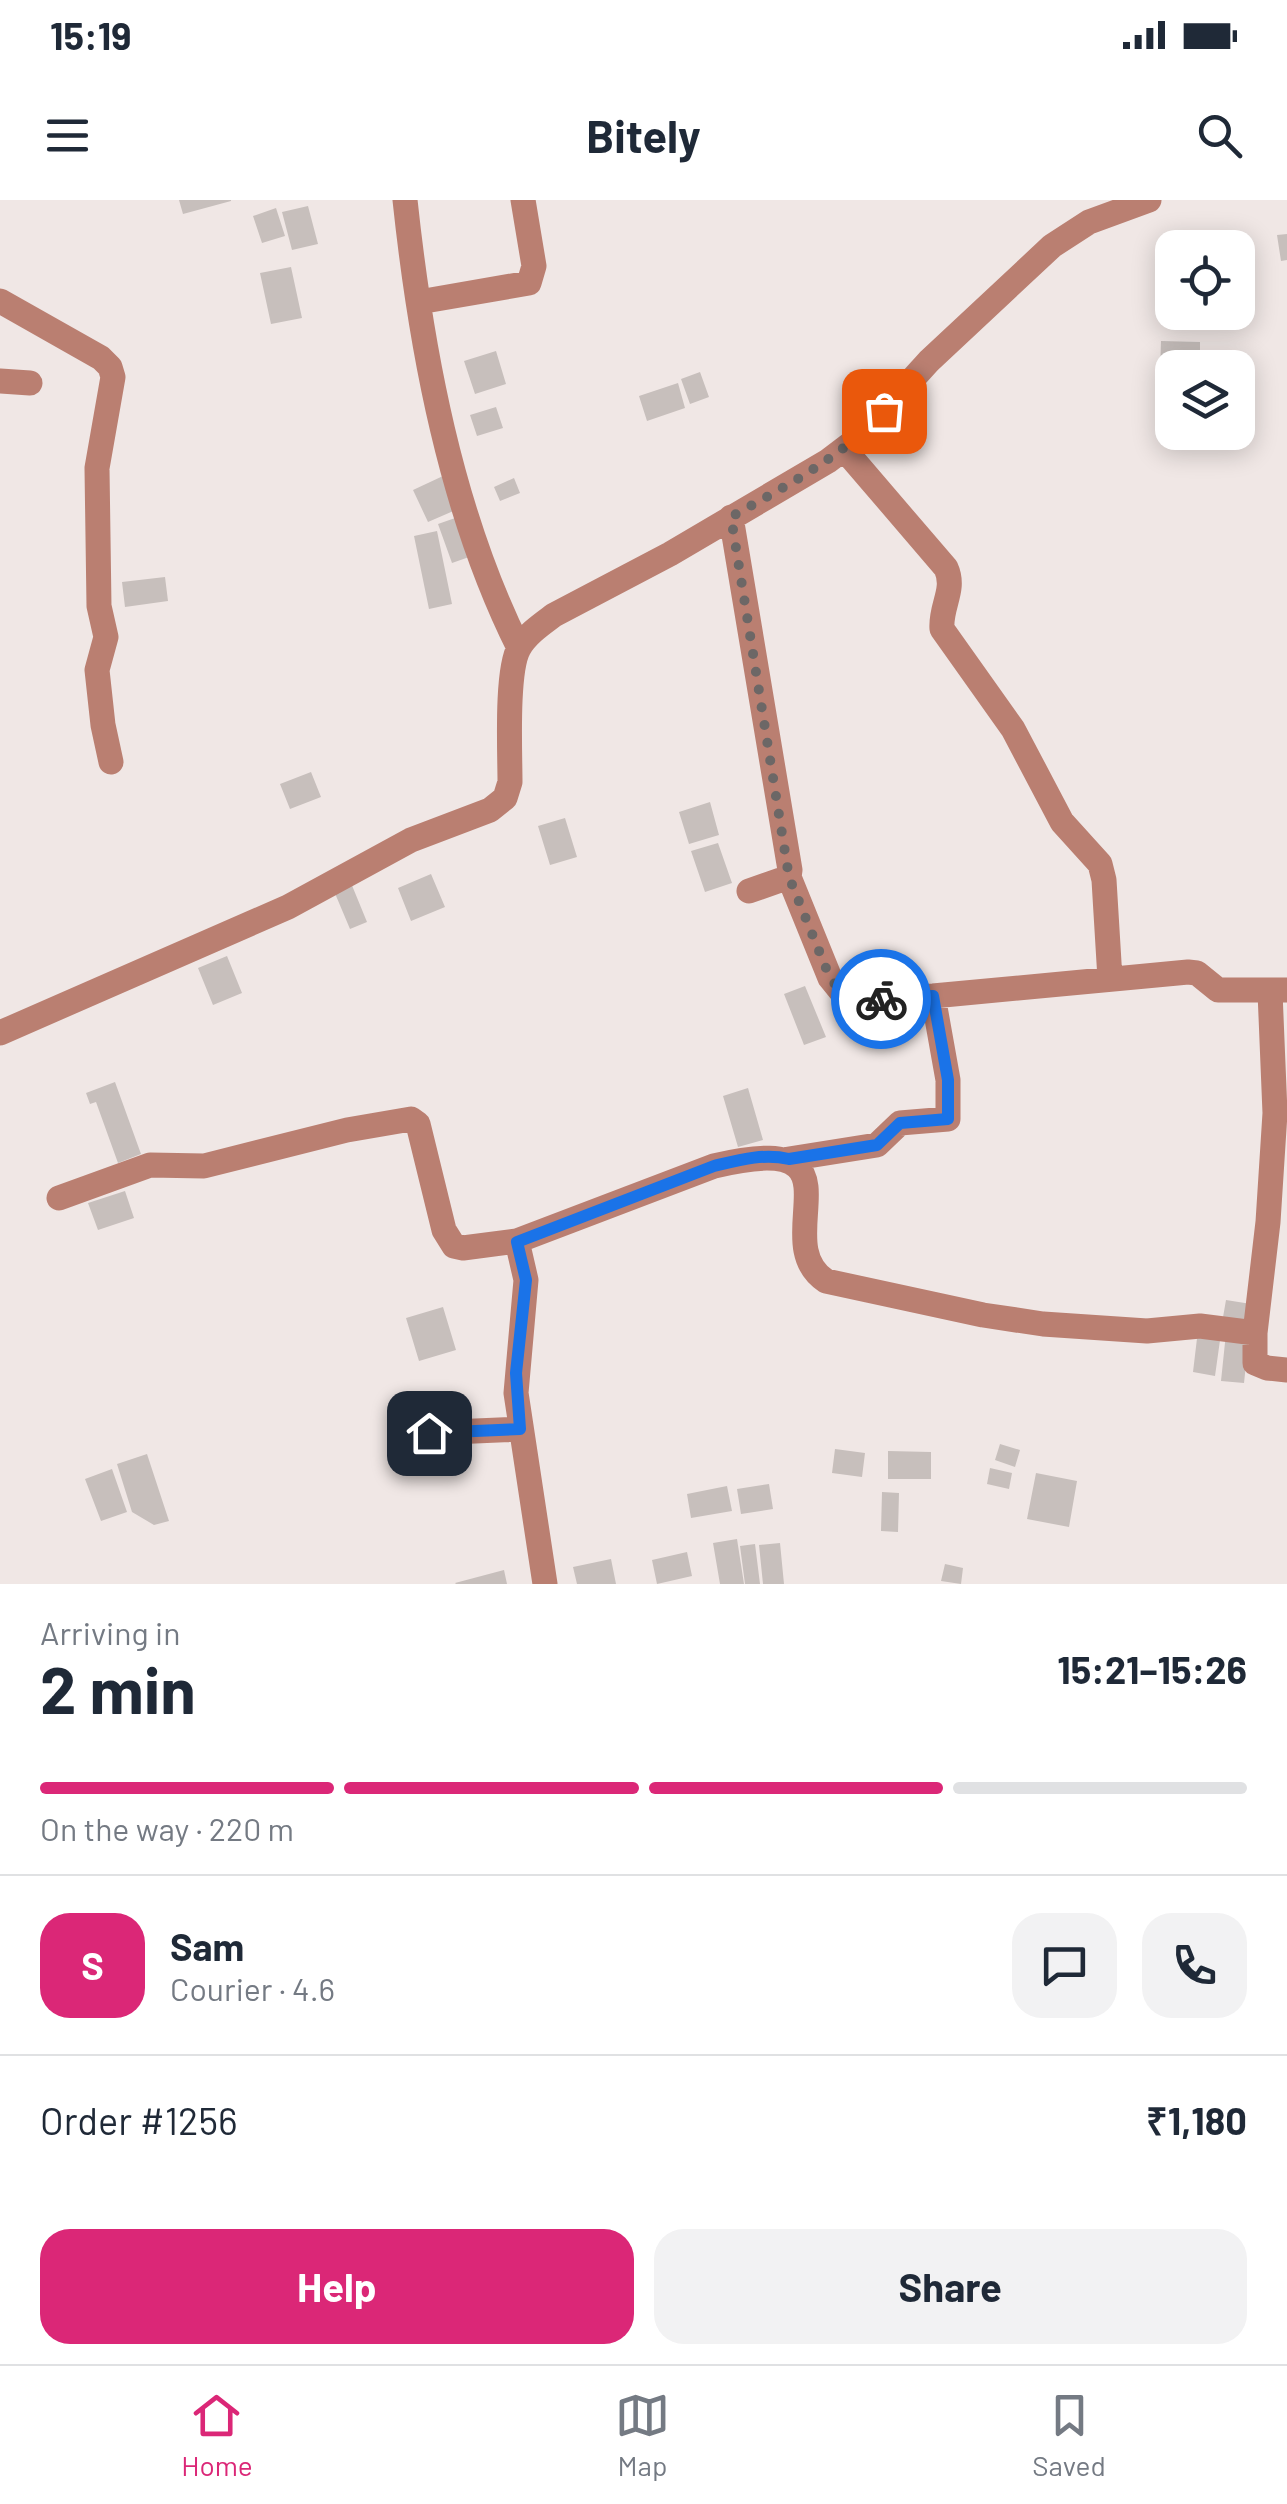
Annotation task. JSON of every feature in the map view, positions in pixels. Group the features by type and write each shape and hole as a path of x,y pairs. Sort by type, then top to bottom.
{"street":[{"path":"406,200 429,371 470,528 518,648"},
{"path":"419,302 529,283 534,266 523,200"},
{"path":"0,1033 288,907 411,840 490,810 505,798 510,782 512,675 518,648 554,615 670,554 828,461 862,436 929,361 1052,246 1088,222 1142,201"},
{"path":"0,302 101,358 114,377 97,468 99,606 106,637 97,670 102,725 111,762"},
{"path":"0,381 30,383"},
{"path":"844,449 946,568 951,590 941,618 942,629 1028,752 1062,822 1100,864 1110,980"},
{"path":"731,517 789,877 830,978 847,999 933,996 1196,973 1218,990 1278,991 1268,1222 1254,1333 1255,1363 1287,1370"},
{"path":"749,892 789,877"},
{"path":"59,1198 150,1165 204,1166 347,1130 411,1119 423,1132 444,1230 454,1246 517,1242 714,1166 747,1158 789,1159 877,1145 900,1123 948,1119 948,1080 933,996"},
{"path":"789,1159 804,1179 810,1266 826,1281 982,1315 1043,1324 1148,1331 1200,1326 1254,1333"},
{"path":"517,1242 526,1280 516,1373 520,1429 544,1584"},
{"path":"429,1433 520,1429"}],"building":[{"path":"179,200 231,200 231,201 183,214"},
{"path":"308,206 318,244 292,250 282,212"},
{"path":"276,208 285,236 262,243 253,216"},
{"path":"1287,234 1287,260 1281,261 1277,235"},
{"path":"291,267 302,318 271,324 260,273"},
{"path":"1161,341 1200,342 1200,350 1161,350"},
{"path":"496,351 506,384 475,394 464,361"},
{"path":"700,372 709,397 690,404 681,379"},
{"path":"678,383 685,408 647,421 639,396"},
{"path":"496,407 503,428 477,436 470,415"},
{"path":"443,476 458,509 428,522 413,490"},
{"path":"514,478 520,493 500,501 494,487"},
{"path":"458,517 472,556 452,563 438,524"},
{"path":"437,531 452,604 429,609 414,536"},
{"path":"165,577 168,601 125,607 122,582"},
{"path":"311,772 321,797 290,809 280,784"},
{"path":"710,802 719,835 689,844 679,812"},
{"path":"565,818 577,857 550,865 538,826"},
{"path":"718,843 732,883 705,892 691,851"},
{"path":"431,874 445,907 411,921 398,888"},
{"path":"351,883 367,922 350,929 334,891"},
{"path":"227,956 242,993 213,1005 198,968"},
{"path":"805,986 826,1037 804,1045 784,994"},
{"path":"115,1082 141,1154 118,1163 96,1102 90,1104 86,1093"},
{"path":"748,1088 763,1140 738,1147 723,1096"},
{"path":"125,1191 134,1218 98,1230 88,1203"},
{"path":"1226,1300 1251,1304 1247,1327 1222,1323"},
{"path":"443,1307 456,1350 419,1361 406,1318"},
{"path":"1198,1330 1221,1333 1215,1376 1193,1372"},
{"path":"1226,1333 1249,1336 1244,1383 1221,1381"},
{"path":"1000,1444 1020,1450 1015,1467 995,1460"},
{"path":"835,1449 865,1453 862,1477 832,1473"},
{"path":"888,1451 931,1452 931,1479 888,1479"},
{"path":"147,1454 169,1521 154,1525 132,1512 117,1464"},
{"path":"990,1468 1012,1473 1009,1489 987,1484"},
{"path":"112,1469 127,1512 101,1521 85,1479"},
{"path":"1036,1473 1077,1481 1069,1527 1027,1519"},
{"path":"769,1484 773,1509 741,1514 737,1489"},
{"path":"727,1486 732,1511 691,1518 687,1494"},
{"path":"882,1492 899,1493 898,1532 881,1531"},
{"path":"737,1539 744,1584 720,1584 713,1543"},
{"path":"780,1543 784,1584 763,1584 759,1545"},
{"path":"755,1544 760,1584 745,1584 740,1546"},
{"path":"687,1552 692,1576 657,1584 652,1560"},
{"path":"611,1559 616,1584 577,1584 573,1567"},
{"path":"945,1564 963,1568 961,1584 941,1581"},
{"path":"504,1570 507,1584 455,1583"}],"way so far":[{"path":"881,999 847,999 830,978 789,877 731,517 828,461 862,436 884,411"}],"route":[{"path":"429,1433 520,1429 516,1373 526,1280 517,1242 714,1166 747,1158 789,1159 877,1145 900,1123 948,1119 948,1080 933,996 881,999"}]}
